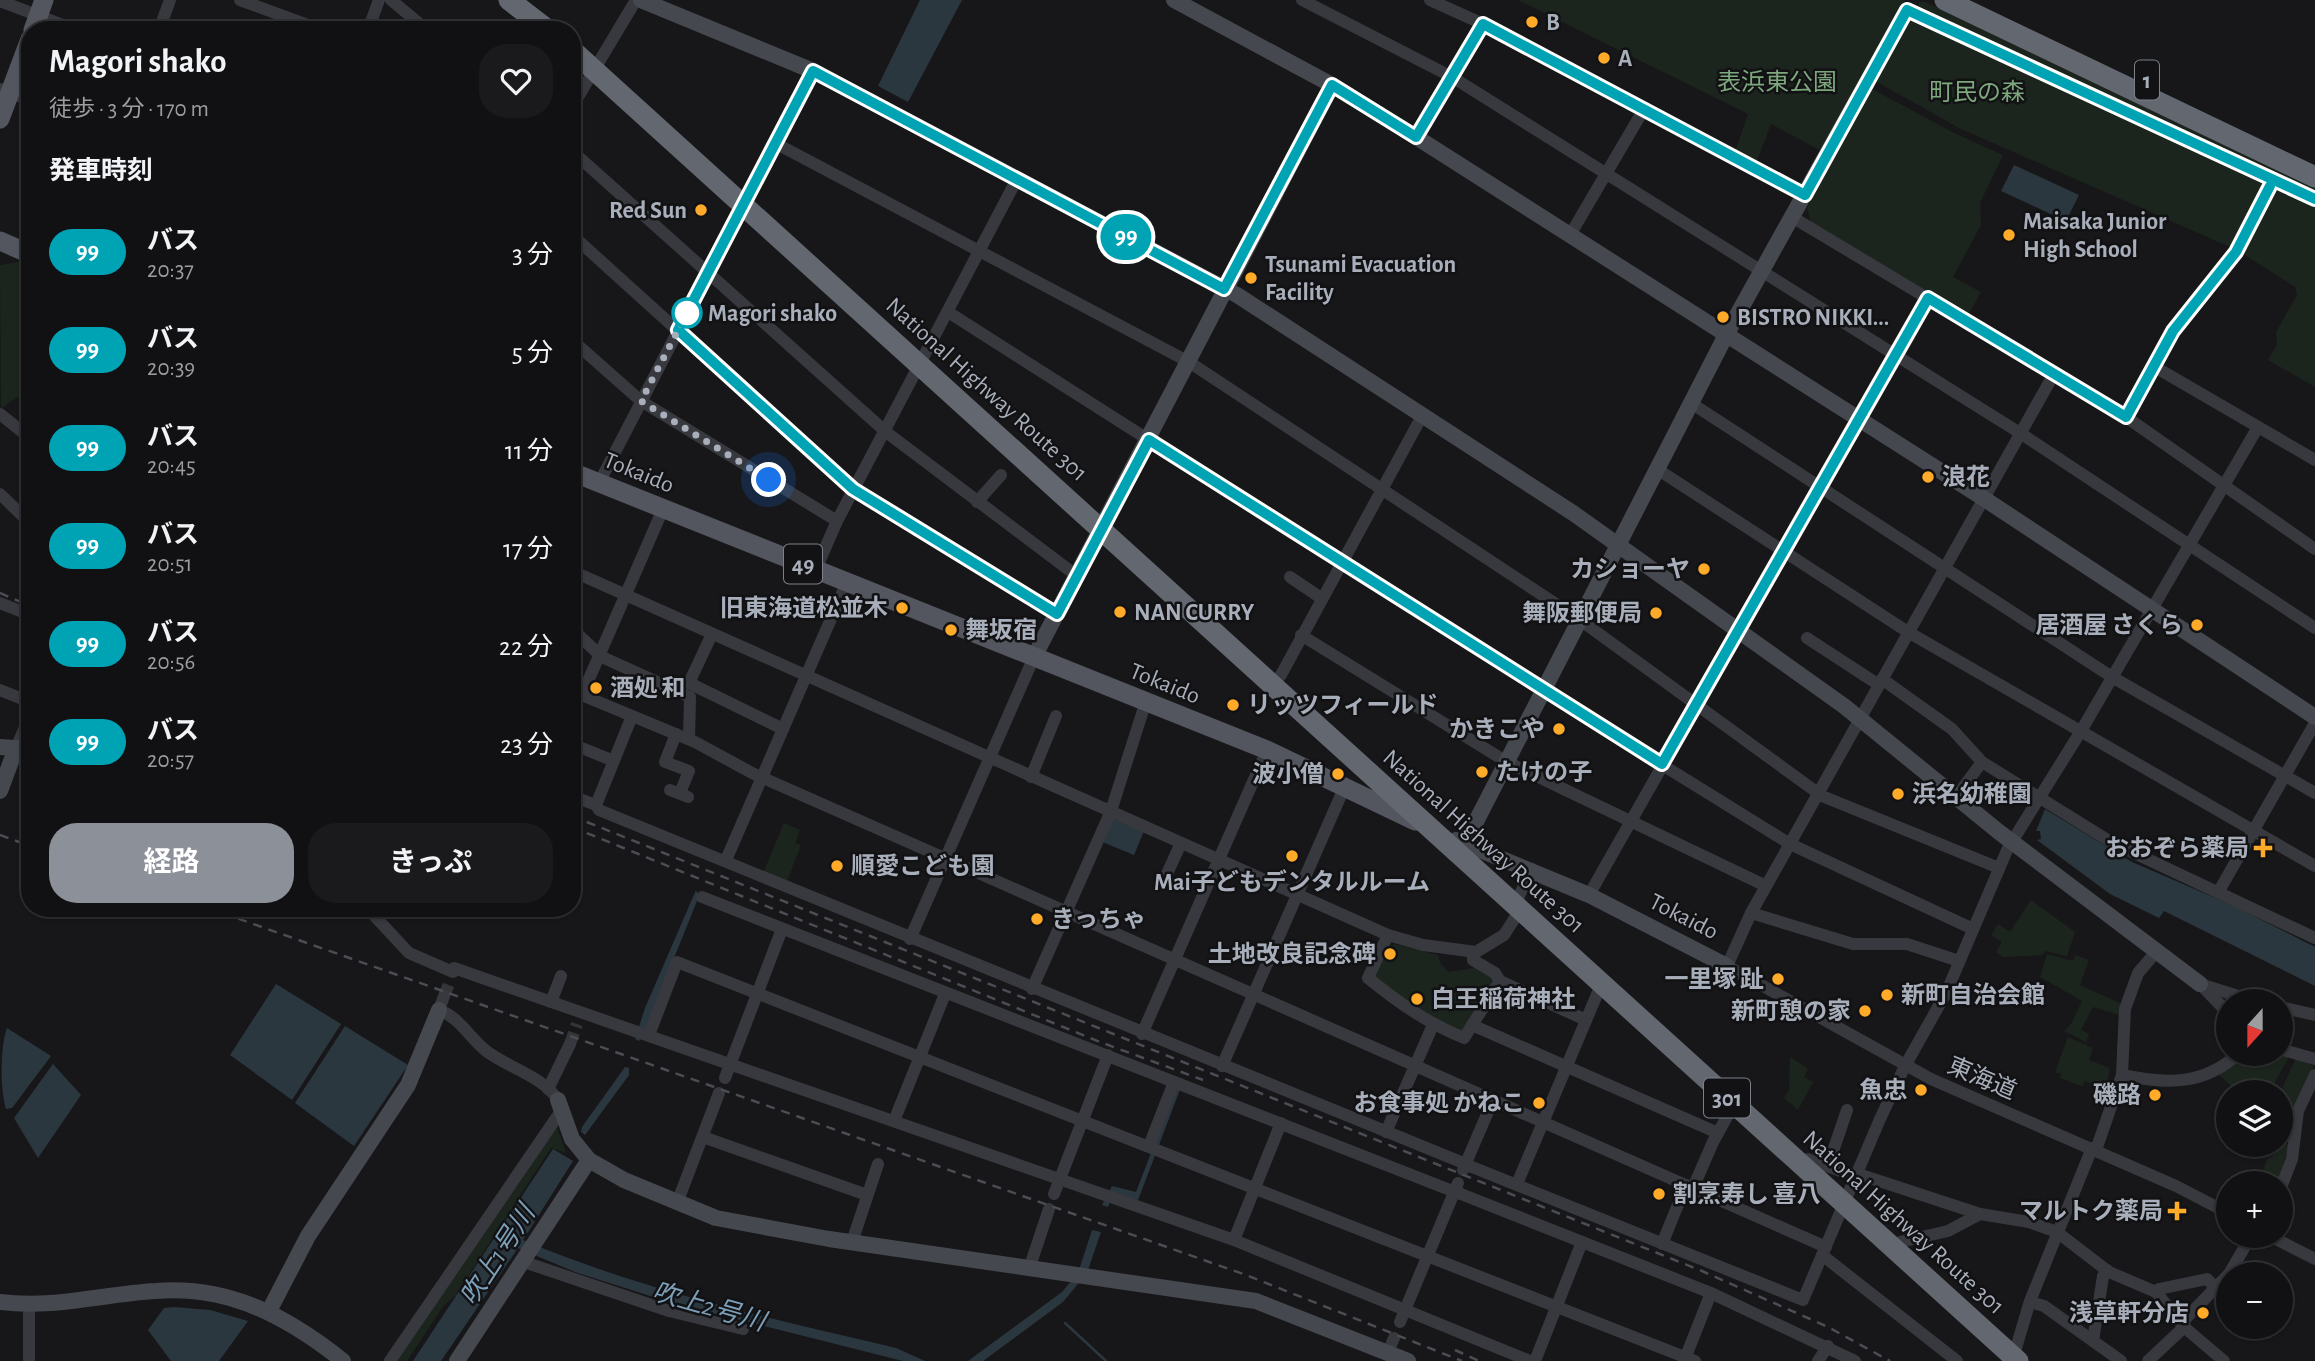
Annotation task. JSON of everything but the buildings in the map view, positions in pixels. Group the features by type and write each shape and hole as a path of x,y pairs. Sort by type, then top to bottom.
{"highway":[{"path":"509,0 536,21"},
{"name":"1","path":"1945,0 2315,177"},
{"name":"1","path":"1978,0 2315,161"},
{"name":"National Highway Route 301","path":"581,57 1438,833 1461,847 1604,985 2012,1359"}],"main road":[{"path":"0,119 5,91 21,58"},
{"path":"0,241 21,250"},
{"name":"Tokaido","path":"581,476 1267,750 1438,833"}],"street":[{"path":"162,21 170,0"},
{"path":"240,0 297,21"},
{"path":"371,21 379,0"},
{"path":"391,0 416,21"},
{"path":"581,92 638,0 661,4 813,71 1224,289 1422,415 1618,545 1739,631 1860,719 2013,842 2200,984 2216,1001"},
{"path":"1302,0 1452,77 2020,433 2315,628"},
{"path":"1430,0 1483,24 1805,195"},
{"path":"0,1 39,15"},
{"path":"1179,1 1332,85 1416,137 1983,498 2315,717"},
{"path":"1461,847 1726,335 1909,5 2315,199"},
{"path":"1416,137 1483,24"},
{"path":"598,483 813,71"},
{"path":"910,939 1034,657 1332,85"},
{"path":"1570,235 1644,109"},
{"path":"775,143 1189,362 1580,620 1818,793 1846,807 1999,868"},
{"path":"581,158 886,432 1077,576"},
{"path":"816,569 853,489 886,432 1017,179"},
{"path":"2126,417 2173,331 2236,252 2273,180"},
{"path":"1792,217 2055,372 2126,417 2315,549"},
{"path":"581,243 853,489 1057,614"},
{"path":"1589,895 1928,298"},
{"path":"948,312 1543,691 1790,844 1971,928"},
{"path":"581,351 641,401 837,521"},
{"path":"2155,367 2315,460"},
{"path":"1727,966 1751,913 2055,372"},
{"path":"1691,403 2112,677 2315,793"},
{"path":"0,414 21,431"},
{"path":"1272,684 1422,415"},
{"path":"581,799 596,805 599,810 726,860 1032,989 1803,1300 1905,1066 1946,993 1971,928 1999,868 2258,427"},
{"path":"1657,469 1908,632 2315,866"},
{"path":"977,502 1001,475"},
{"path":"0,494 21,514"},
{"path":"581,686 600,655 663,509"},
{"path":"581,575 989,759 1388,935 1413,943 1473,952 1482,950 1504,935 1532,869"},
{"path":"1290,578 1321,598"},
{"path":"726,860 847,582"},
{"path":"0,603 21,611"},
{"path":"712,634 689,683 783,729"},
{"path":"1301,635 1507,762 1766,886"},
{"path":"581,637 600,655 690,698 682,736 665,762 689,771 679,793"},
{"path":"1807,638 1952,730 1982,762 2136,855 2219,891 2315,939"},
{"path":"0,690 21,698"},
{"path":"581,695 682,736 762,777 1690,1187 1824,1251 1957,1361"},
{"path":"1032,989 1111,811 1146,701"},
{"path":"596,805 632,716"},
{"path":"1031,777 1056,716"},
{"path":"2219,891 2315,723"},
{"path":"0,791 15,748"},
{"path":"581,748 614,761"},
{"path":"1142,1034 1267,750"},
{"path":"1956,797 1982,762"},
{"path":"1222,1066 1345,786"},
{"path":"1166,876 1181,843"},
{"name":"Tokaido","path":"1461,847 1532,869 1589,895 1727,966"},
{"path":"702,897 945,994 1456,1189 1711,1293 1855,1361"},
{"path":"1751,913 1853,944 1899,942 1959,961"},
{"path":"375,917 409,953 451,977 454,968 551,1002 580,1018 643,1033 1060,1178 1234,1240 1533,1361 1581,1242"},
{"path":"725,1078 782,929"},
{"path":"1388,935 1368,978 1405,1009 1464,1038 1500,981"},
{"path":"2012,1359 2057,1232 2094,1149 2122,1075 2124,1009 2138,973 2157,951"},
{"path":"1473,952 1473,960 1495,973 1500,981 1586,1020"},
{"path":"643,1033 677,962 1557,1305 1688,1359 1711,1293"},
{"name":"東海道","path":"1727,966 1905,1066 2094,1149 2216,1207"},
{"path":"551,1002 561,976"},
{"path":"2200,984 2216,989"},
{"path":"1517,1184 1598,992 1604,985"},
{"path":"894,1121 945,994"},
{"path":"269,1311 308,1236 408,1085 442,1003 488,1052 556,1100 572,1139 589,1160 619,1178 677,1203 724,1220 852,1242 1256,1301 1389,1350 1408,1361"},
{"path":"2293,1010 2315,1015"},
{"path":"1386,1132 1433,1025"},
{"path":"1472,1025 1718,1133"},
{"path":"390,1361 556,1100 570,1044"},
{"path":"2293,1053 2315,1059"},
{"path":"1054,1194 1108,1055"},
{"path":"2122,1075 2150,1081 2202,1078 2220,1066"},
{"path":"2287,1171 2292,1158 2298,1111 2315,1075"},
{"path":"1153,1148 1178,1084"},
{"path":"677,1203 719,1093"},
{"path":"1466,1166 1493,1100"},
{"path":"1662,1244 1734,1104"},
{"path":"1828,1166 1847,1110"},
{"path":"1234,1240 1281,1123"},
{"path":"703,1137 867,1195"},
{"path":"1802,1166 1808,1158 1980,1213 2057,1232 2107,1270 2156,1292 2183,1325 2224,1361"},
{"path":"457,1361 589,1160"},
{"path":"852,1242 878,1164"},
{"path":"1400,1322 1456,1189"},
{"path":"1029,1269 1049,1209"},
{"path":"1894,1249 1900,1242 1948,1231 1980,1213"},
{"path":"2293,1248 2315,1259"},
{"path":"529,1253 669,1311 743,1329"},
{"path":"2093,1341 2103,1276 2107,1270"},
{"path":"2156,1292 2159,1289 2207,1279 2216,1288"},
{"path":"0,1302 29,1305 174,1290 213,1294 269,1311 307,1333 343,1361"},
{"path":"2148,1361 2202,1301 2216,1290"},
{"path":"2030,1302 2044,1306 2121,1361"},
{"path":"29,1305 29,1359"},
{"path":"1818,1361 1828,1346"}],"green space":[{"name":"表浜東公園","path":"1518,0 1905,0 1823,152 1771,124 1756,163 1735,152 1748,114"},
{"path":"1919,2 1926,2 2315,188 2315,194 1919,8"},
{"name":"町民の森","path":"1913,19 2315,205 2315,387 2268,360 2277,344 2276,332 2297,295 2295,287 2237,250 1959,128 1877,82 1876,78 1908,21"},
{"path":"1872,89 1956,134 2003,155 1980,203 1981,225 1953,277 1981,292 1968,315 1811,222 1807,208"},
{"path":"21,263 21,400 17,397 1,409 0,265"},
{"path":"784,823 800,830 795,843 801,845 787,881 764,871"},
{"path":"2031,900 2075,932 2067,956 2045,951 2043,955 2003,957 1996,952 2002,942 1991,935 1998,924 2010,932"},
{"path":"1394,944 1438,955 1441,964 1449,972 1474,968 1495,979 1464,1031 1455,1032 1376,981 1374,973 1387,948"},
{"path":"2047,954 2073,961 2075,955 2089,960 2080,985 2122,1004 2119,1015 2093,1007 2081,1030 2089,1034 2086,1042 2064,1031 2071,1024 2082,1001 2040,977"},
{"path":"2068,1037 2093,1048 2089,1060 2110,1068 2106,1090 2085,1081 2082,1086 2060,1078 2061,1074 2055,1072"},
{"path":"1790,1057 1808,1069 1804,1077 1813,1082 1798,1110 1784,1098 1789,1090"},
{"path":"2296,1058 2314,1066 2293,1110 2293,1080 2286,1080"},
{"path":"2226,1066 2284,1066 2276,1080 2225,1080 2217,1073"},
{"path":"557,1127 566,1153 551,1148 455,1296 444,1305 407,1361 397,1361"},
{"path":"2286,1157 2281,1171 2263,1171 2268,1158"}],"water":[{"path":"920,0 962,0 908,102 878,86"},
{"path":"2014,165 2079,195 2066,221 2001,191"},
{"path":"2045,809 2132,862 2234,906 2315,947 2315,986 2164,911 2159,918 2110,894 2037,840 2041,839 2040,831 2036,831"},
{"path":"1111,818 1144,831 1134,855 1100,841"},
{"path":"696,890 699,896 639,1041 635,1039 645,1008"},
{"path":"276,984 341,1024 292,1100 230,1055"},
{"path":"345,1026 408,1065 354,1146 295,1103"},
{"path":"7,1028 51,1056 12,1108 6,1109 2,1068"},
{"path":"53,1064 81,1095 38,1158 14,1118"},
{"path":"625,1067 629,1068 629,1075 585,1135 581,1132 582,1127"},
{"path":"1180,1078 1184,1079 1138,1200 1113,1194 1108,1207 1102,1205 1112,1186 1136,1192"},
{"path":"553,1149 573,1161 523,1240 661,1289 896,1348 925,1361 903,1361 669,1302 575,1272 518,1248 441,1361 413,1361"},
{"path":"1092,1230 1101,1232 1087,1273 1063,1302 983,1361 968,1361 1062,1292 1078,1273"},
{"path":"164,1308 210,1310 248,1321 219,1361 171,1361 148,1330"}],"waterway":[{"path":"1065,1323 1106,1361"}],"tunnel":[{"path":"444,996 450,981"},
{"path":"570,1044 577,1024"}],"railway":[{"path":"0,593 21,602"},
{"path":"581,820 1702,1271 1828,1327 1890,1361"},
{"path":"581,831 1100,1042 1203,1080"},
{"path":"0,835 21,843"},
{"path":"233,917 1246,1275 1462,1361"},
{"path":"1455,1350 1479,1361"}],"bus line":[{"name":"99","path":"2270,186 2236,252 2173,331 2126,417 1928,298 1662,764 1149,440 1057,614 853,489 678,330 813,71 1224,289 1332,85 1416,137 1483,24 1805,195 1907,10 2315,199"}],"place":[{"name":"B","path":"1532,22"},
{"name":"A","path":"1604,58"},
{"name":"Red Sun","path":"701,210"},
{"name":"Maisaka Junior High School","path":"2009,235"},
{"name":"Tsunami Evacuation Facility","path":"1251,278"},
{"name":"Magori shako","path":"687,313"},
{"name":"BISTRO NIKKI...","path":"1723,317"},
{"name":"浪花","path":"1928,477"},
{"name":"カショーヤ","path":"1704,569"},
{"name":"旧東海道松並木","path":"902,608"},
{"name":"NAN CURRY","path":"1120,612"},
{"name":"舞阪郵便局","path":"1656,613"},
{"name":"居酒屋 さくら","path":"2197,625"},
{"name":"舞坂宿","path":"951,630"},
{"name":"酒処 和","path":"596,688"},
{"name":"リッツフィールド","path":"1233,705"},
{"name":"かきこや","path":"1559,729"},
{"name":"たけの子","path":"1482,772"},
{"name":"波小僧","path":"1338,774"},
{"name":"浜名幼稚園","path":"1898,794"},
{"name":"おおぞら薬局","path":"2263,848"},
{"name":"Mai子どもデンタルルーム","path":"1292,856"},
{"name":"順愛こども園","path":"837,866"},
{"name":"きっちゃ","path":"1037,919"},
{"name":"土地改良記念碑","path":"1390,954"},
{"name":"一里塚 趾","path":"1778,979"},
{"name":"新町自治会館","path":"1887,995"},
{"name":"白王稲荷神社","path":"1417,999"},
{"name":"新町憩の家","path":"1865,1011"},
{"name":"魚忠","path":"1921,1090"},
{"name":"磯路","path":"2155,1095"},
{"name":"お食事処 かねこ","path":"1539,1103"},
{"name":"割烹寿し 喜八","path":"1659,1194"},
{"name":"マルトク薬局","path":"2177,1211"},
{"name":"浅草軒分店","path":"2203,1313"}],"route":[{"path":"687,313 688,311 641,401 769,480"}],"water label":[{"name":"吹上1号川","path":"497,1255"},
{"name":"吹上2号川","path":"709,1306"}]}
